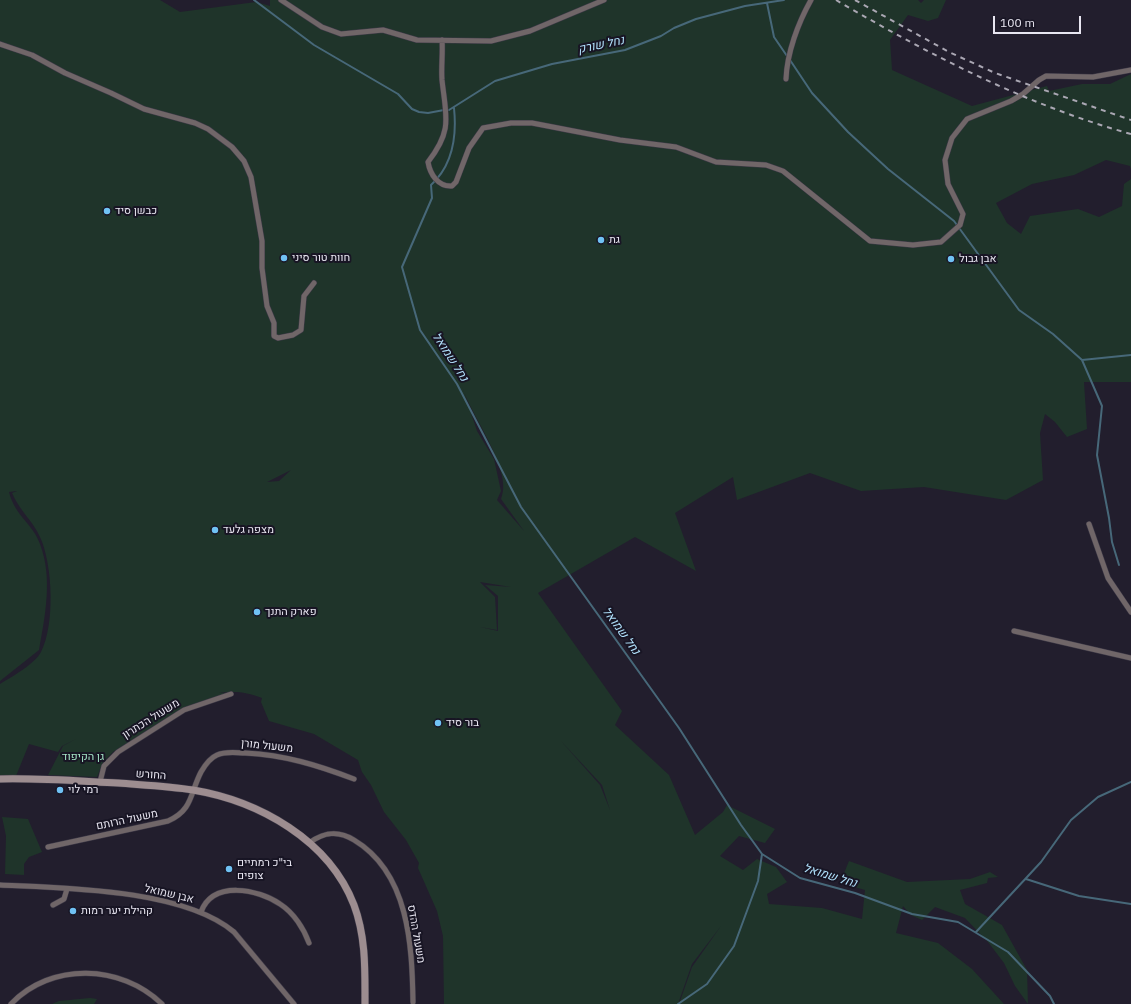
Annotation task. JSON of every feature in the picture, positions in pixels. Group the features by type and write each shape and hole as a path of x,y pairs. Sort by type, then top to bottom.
{"street":[{"path":"281,0 322,27 341,34 383,30 417,40 491,41 506,39 530,31 604,0"},
{"path":"786,80 787,62 810,0"},
{"path":"442,40 442,79 447,122 442,140 428,162 433,177 442,184 452,186 456,182 469,148 483,128 512,123 532,123 620,140 676,147 716,162 766,166 782,171 870,241 913,245 941,242 960,225 962,214 948,184 945,160 952,138 967,119 995,109 1017,98 1046,76 1093,77 1131,70"},
{"path":"0,44 32,55 64,73 144,109 195,123 208,129 232,147 244,161 251,177 262,241 262,268 268,311 274,323 274,336 278,338 293,335 301,330 304,296 314,283"},
{"path":"1089,524 1108,578 1131,612"},
{"path":"1014,631 1131,658"},
{"name":"משעול הכתרון","path":"100,782 104,766 118,752 184,710 231,694"},
{"name":"משעול מורן","path":"194,790 207,762 219,754 228,752 266,754 296,759 354,779"},
{"name":"החורש","path":"0,779 61,779 194,790 239,803 292,829 309,842 328,863 340,878 350,896 358,916 365,962 365,993"},
{"name":"משעול הרותם","path":"48,847 168,821 184,811 188,806 194,790"},
{"name":"משעול ההדס","path":"309,842 325,834 341,834 360,844 372,854 386,871 400,898 404,914 411,951 413,1002"},
{"name":"אבן שמואל","path":"0,885 67,889 147,898 201,912 216,919 234,932 294,1004"},
{"path":"54,906 64,899 67,889"},
{"path":"201,912 205,902 220,893 238,890 261,894 281,905 289,912 302,927 309,943"},
{"path":"11,1004 22,993 42,982 63,975 100,973 125,981 146,991 162,1004"},
{"path":"362,1004 365,993"},
{"path":"365,993 365,1004"}],"green space":[{"name":"גן הקיפוד","path":"0,0 160,0 180,12 256,2 270,6 270,0 918,0 921,3 924,0 946,0 938,18 928,21 908,15 890,40 892,70 972,106 1047,86 1049,91 1082,84 1110,84 1131,74 1131,169 1130,166 1106,160 1074,175 1032,184 996,203 1007,223 1021,234 1030,216 1078,209 1099,217 1122,206 1124,184 1131,179 1131,382 1084,382 1087,429 1067,437 1055,422 1045,414 1040,433 1043,480 1006,500 924,487 861,491 810,473 737,500 733,477 675,513 696,571 635,537 538,593 622,711 615,725 669,775 695,835 723,812 727,805 775,829 765,843 739,836 720,856 743,870 757,859 776,867 787,882 767,894 769,904 822,908 862,919 865,890 840,883 849,861 907,882 970,879 990,872 998,877 988,878 987,883 960,890 965,904 1002,925 1027,970 1028,1004 1015,986 1004,963 988,942 965,918 935,907 922,920 911,915 903,906 896,933 938,943 972,969 1004,1004 679,1004 692,967 721,926 692,964 678,1004 444,1004 443,936 437,911 418,868 419,863 406,840 384,812 371,785 362,772 358,760 314,734 269,721 261,702 262,698 241,692 219,693 228,693 181,709 113,752 103,762 97,777 48,775 63,746 76,739 62,746 58,752 29,744 16,776 0,776 0,684 34,661 41,652 49,627 51,595 48,563 44,549 37,531 18,505 12,493 17,491 9,492 15,507 33,531 40,544 46,570 47,597 39,650 0,681","holes":["462,386 502,473 503,487 501,499 524,531 497,500 501,491 494,459 477,431","291,470 279,481 267,482","480,582 511,587 485,585 498,596 498,631 480,627 497,630 495,597","561,741 602,785 610,810 600,785"]},
{"path":"2,817 28,819 42,852 29,857 24,864 24,875 5,874 6,836"},
{"path":"90,998 97,999 94,1004 52,1004 59,1001"}],"waterway":[{"name":"נחל שורק","path":"254,0 314,45 398,94 412,109 419,112 428,113 444,110"},
{"name":"נחל שורק","path":"449,110 495,81 552,64 625,50 661,36 674,28 696,19 745,6 784,0"},
{"path":"767,3 774,37 787,56"},
{"path":"790,60 812,93 848,132 888,169 954,221 1019,310 1053,334 1082,360 1102,406 1097,455 1112,542 1119,565"},
{"name":"נחל שמואל","path":"454,108 455,129 452,150 444,169 431,185 432,198 402,267 420,330 457,384 521,507 679,728 741,825 762,854 800,878 855,893 912,914 958,922 1008,952 1050,996 1054,1004"},
{"path":"1082,360 1131,355"},
{"path":"976,932 1041,862 1071,820 1098,797 1131,782"},
{"path":"678,1004 707,984 734,946 758,881 762,854"},
{"path":"1026,879 1079,896 1131,904"}],"railway":[{"path":"836,0 907,40 979,77 1054,109 1131,134"},
{"path":"855,0 949,52 995,73 1131,120"}],"place":[{"name":"כבשן סיד","path":"107,211"},
{"name":"גת","path":"601,240"},
{"name":"חוות טור סיני","path":"284,258"},
{"name":"אבן גבול","path":"951,259"},
{"name":"מצפה גלעד","path":"215,530"},
{"name":"פארק התנך","path":"257,612"},
{"name":"בור סיד","path":"438,723"},
{"name":"רמי לוי","path":"60,790"},
{"name":"בי\"כ רמתיים צופים","path":"229,869"},
{"name":"קהילת יער רמות","path":"73,911"}]}
